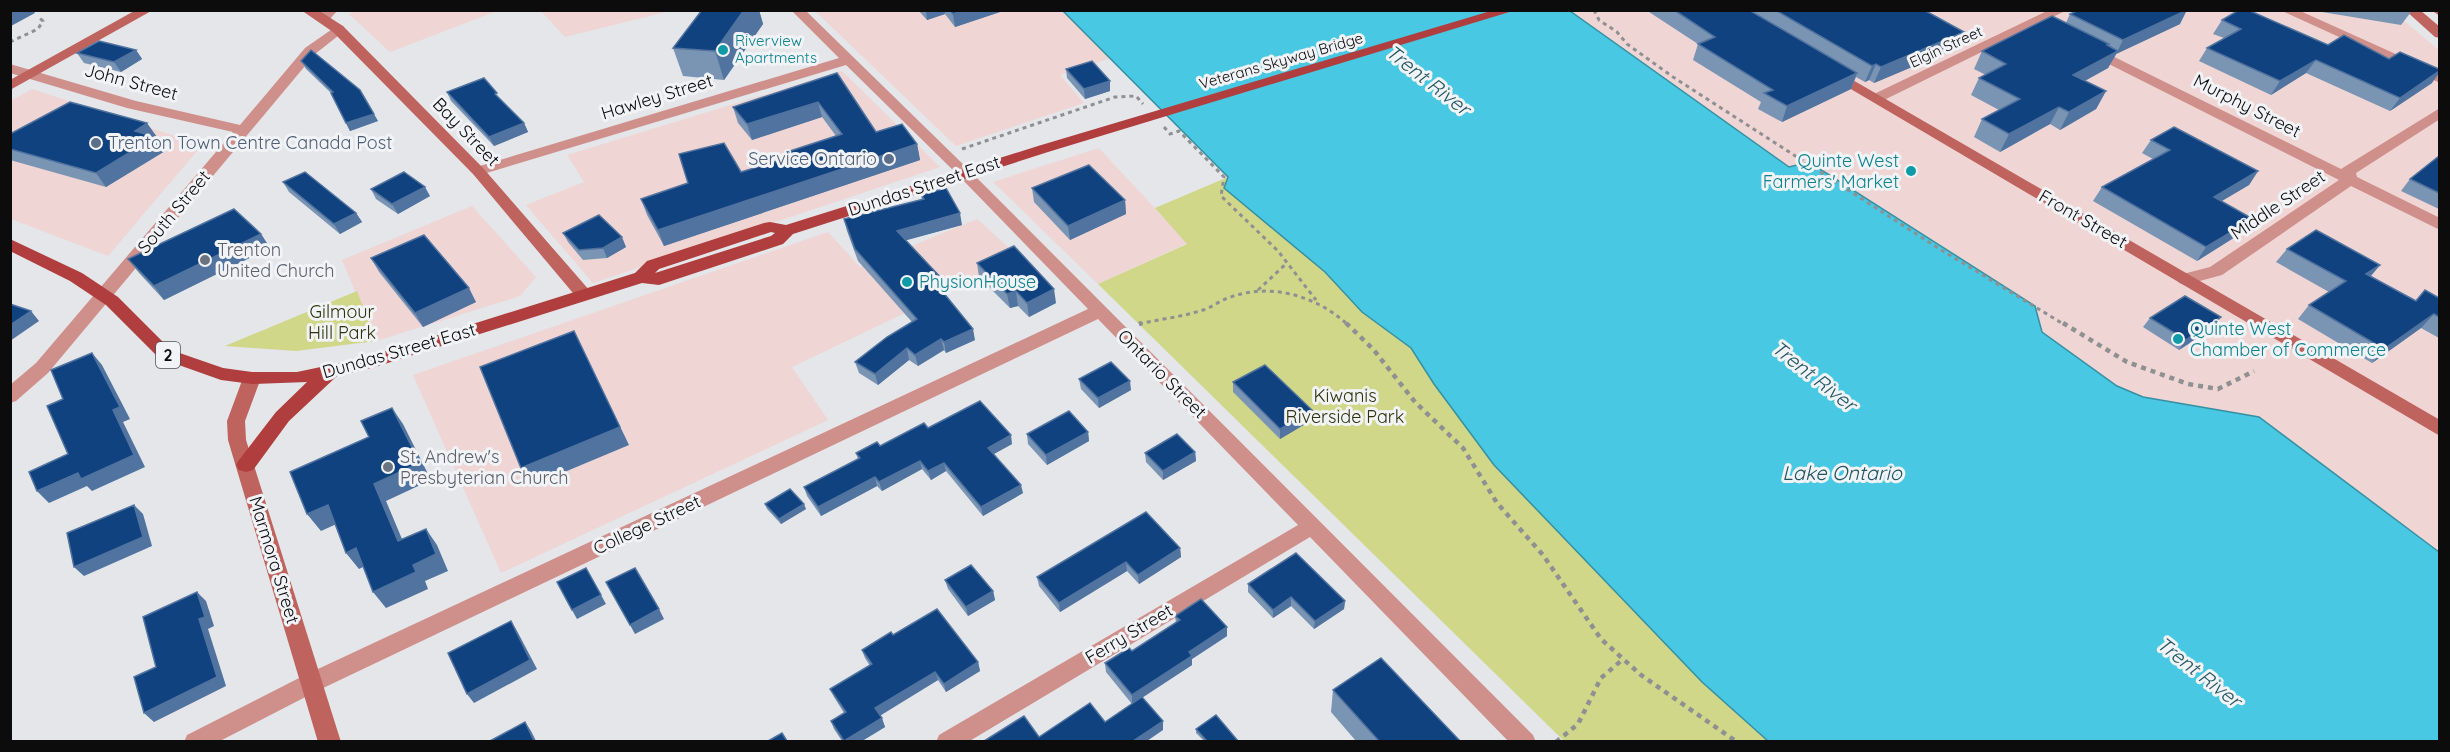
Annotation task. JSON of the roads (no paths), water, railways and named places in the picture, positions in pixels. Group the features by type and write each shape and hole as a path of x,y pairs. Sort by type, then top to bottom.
{"main road":[{"name":"Veterans Skyway Bridge","path":"1060,143 1510,10"},
{"name":"Dundas Street East","path":"10,244 76,277 112,301 165,354 221,374 252,378 297,378 332,373 369,363 641,277 659,279 777,240 787,230 1060,143"},
{"path":"246,465 287,409 332,373"}],"street":[{"path":"10,86 147,10"},
{"name":"Bay Street","path":"307,10 327,14 338,30 478,171 584,295"},
{"name":"Ontario Street","path":"796,10 964,173 1525,741"},
{"name":"Elgin Street","path":"1877,98 2061,10"},
{"path":"2286,10 2439,79"},
{"path":"2411,10 2439,34"},
{"path":"2037,22 2057,32"},
{"name":"South Street","path":"10,396 42,368 310,51 338,30"},
{"name":"Murphy Street","path":"2078,42 2439,225"},
{"name":"Hawley Street","path":"478,171 848,60"},
{"name":"Front Street","path":"1817,63 2439,429"},
{"name":"John Street","path":"10,68 132,105 243,130"},
{"name":"Middle Street","path":"2185,279 2216,271 2350,180 2348,171 2439,112"},
{"name":"College Street","path":"195,741 311,683 1100,311"},
{"name":"Marmora Street","path":"252,378 236,421 237,440 330,741"},
{"name":"Ferry Street","path":"947,741 1312,525"}],"water":[{"name":"Lake Ontario","path":"1063,11 1570,11 1789,167 1809,162 2035,306 2042,332 2117,386 2143,397 2259,417 2439,552 2439,741 1768,741 1702,682 1494,465 1434,384 1411,348 1362,312 1325,272 1224,188 1228,177"}],"place":[{"name":"Riverview Apartments","path":"723,50"},
{"name":"Trenton Town Centre Canada Post","path":"96,143"},
{"name":"Service Ontario","path":"889,159"},
{"name":"Quinte West Farmers' Market","path":"1911,171"},
{"name":"Trenton United Church","path":"205,260"},
{"name":"PhysionHouse","path":"907,282"},
{"name":"Quinte West Chamber of Commerce","path":"2178,339"},
{"name":"St. Andrew's Presbyterian Church","path":"388,467"}],"water label":[{"name":"Trent River","path":"1428,80"},
{"name":"Trent River","path":"1814,376"},
{"name":"Trent River","path":"2199,672"}],"park label":[{"name":"Gilmour Hill Park","path":"342,322"},
{"name":"Kiwanis Riverside Park","path":"1345,406"}]}
